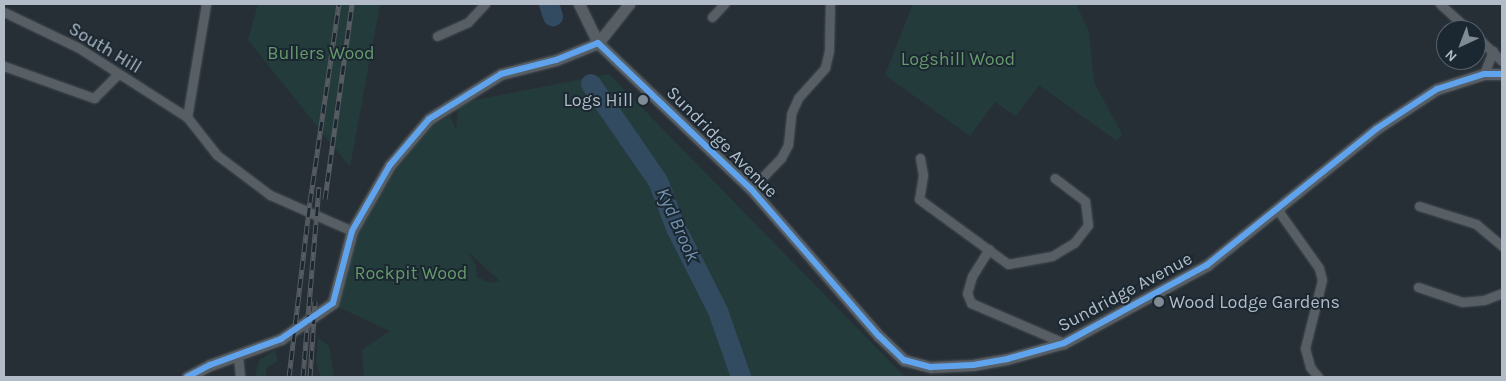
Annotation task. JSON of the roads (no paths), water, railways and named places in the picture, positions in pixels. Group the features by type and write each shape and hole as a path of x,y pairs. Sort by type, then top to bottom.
{"street":[{"path":"206,4 188,117 217,155 270,195 352,230"},
{"path":"437,36 468,22 485,4"},
{"name":"Sundridge Avenue","path":"579,4 598,43 751,189 879,336 904,360 931,367 973,366 1064,343 1207,265 1393,117 1437,89 1484,74 1502,74"},
{"path":"187,377 210,365 281,339 333,303 352,230 390,165 428,119 502,74 556,60 598,43 629,4"},
{"path":"712,17 724,4"},
{"path":"751,189 781,158 788,145 791,114 798,98 825,68 829,50 830,4"},
{"path":"1440,4 1458,20"},
{"name":"South Hill","path":"4,12 79,48 188,117"},
{"path":"1486,45 1502,61"},
{"path":"1484,74 1493,51"},
{"path":"4,66 94,98 118,74"},
{"path":"920,158 923,175 918,199 1008,264 1052,256 1074,243 1088,224 1085,201 1055,178"},
{"path":"1419,206 1476,224 1502,246"},
{"path":"1277,209 1319,268 1322,280 1316,310 1306,332 1305,348 1310,367 1318,377"},
{"path":"989,250 972,276 967,293 971,303 1064,343"},
{"path":"1418,287 1462,302 1484,300 1502,293"},
{"path":"238,356 240,377"}],"waterway":[{"name":"Kyd Brook","path":"549,4 553,16"},
{"name":"Kyd Brook","path":"591,84 658,181 676,228 718,311 741,377"}],"railway":[{"path":"289,377 310,202 339,4"},
{"path":"325,199 352,4"},
{"path":"303,377 319,187"},
{"path":"310,377 315,301"}],"place":[{"name":"Logs Hill","path":"643,100"},
{"name":"Wood Lodge Gardens","path":"1159,302"}],"park label":[{"name":"Bullers Wood","path":"321,53"},
{"name":"Logshill Wood","path":"958,59"},
{"name":"Rockpit Wood","path":"411,273"}]}
